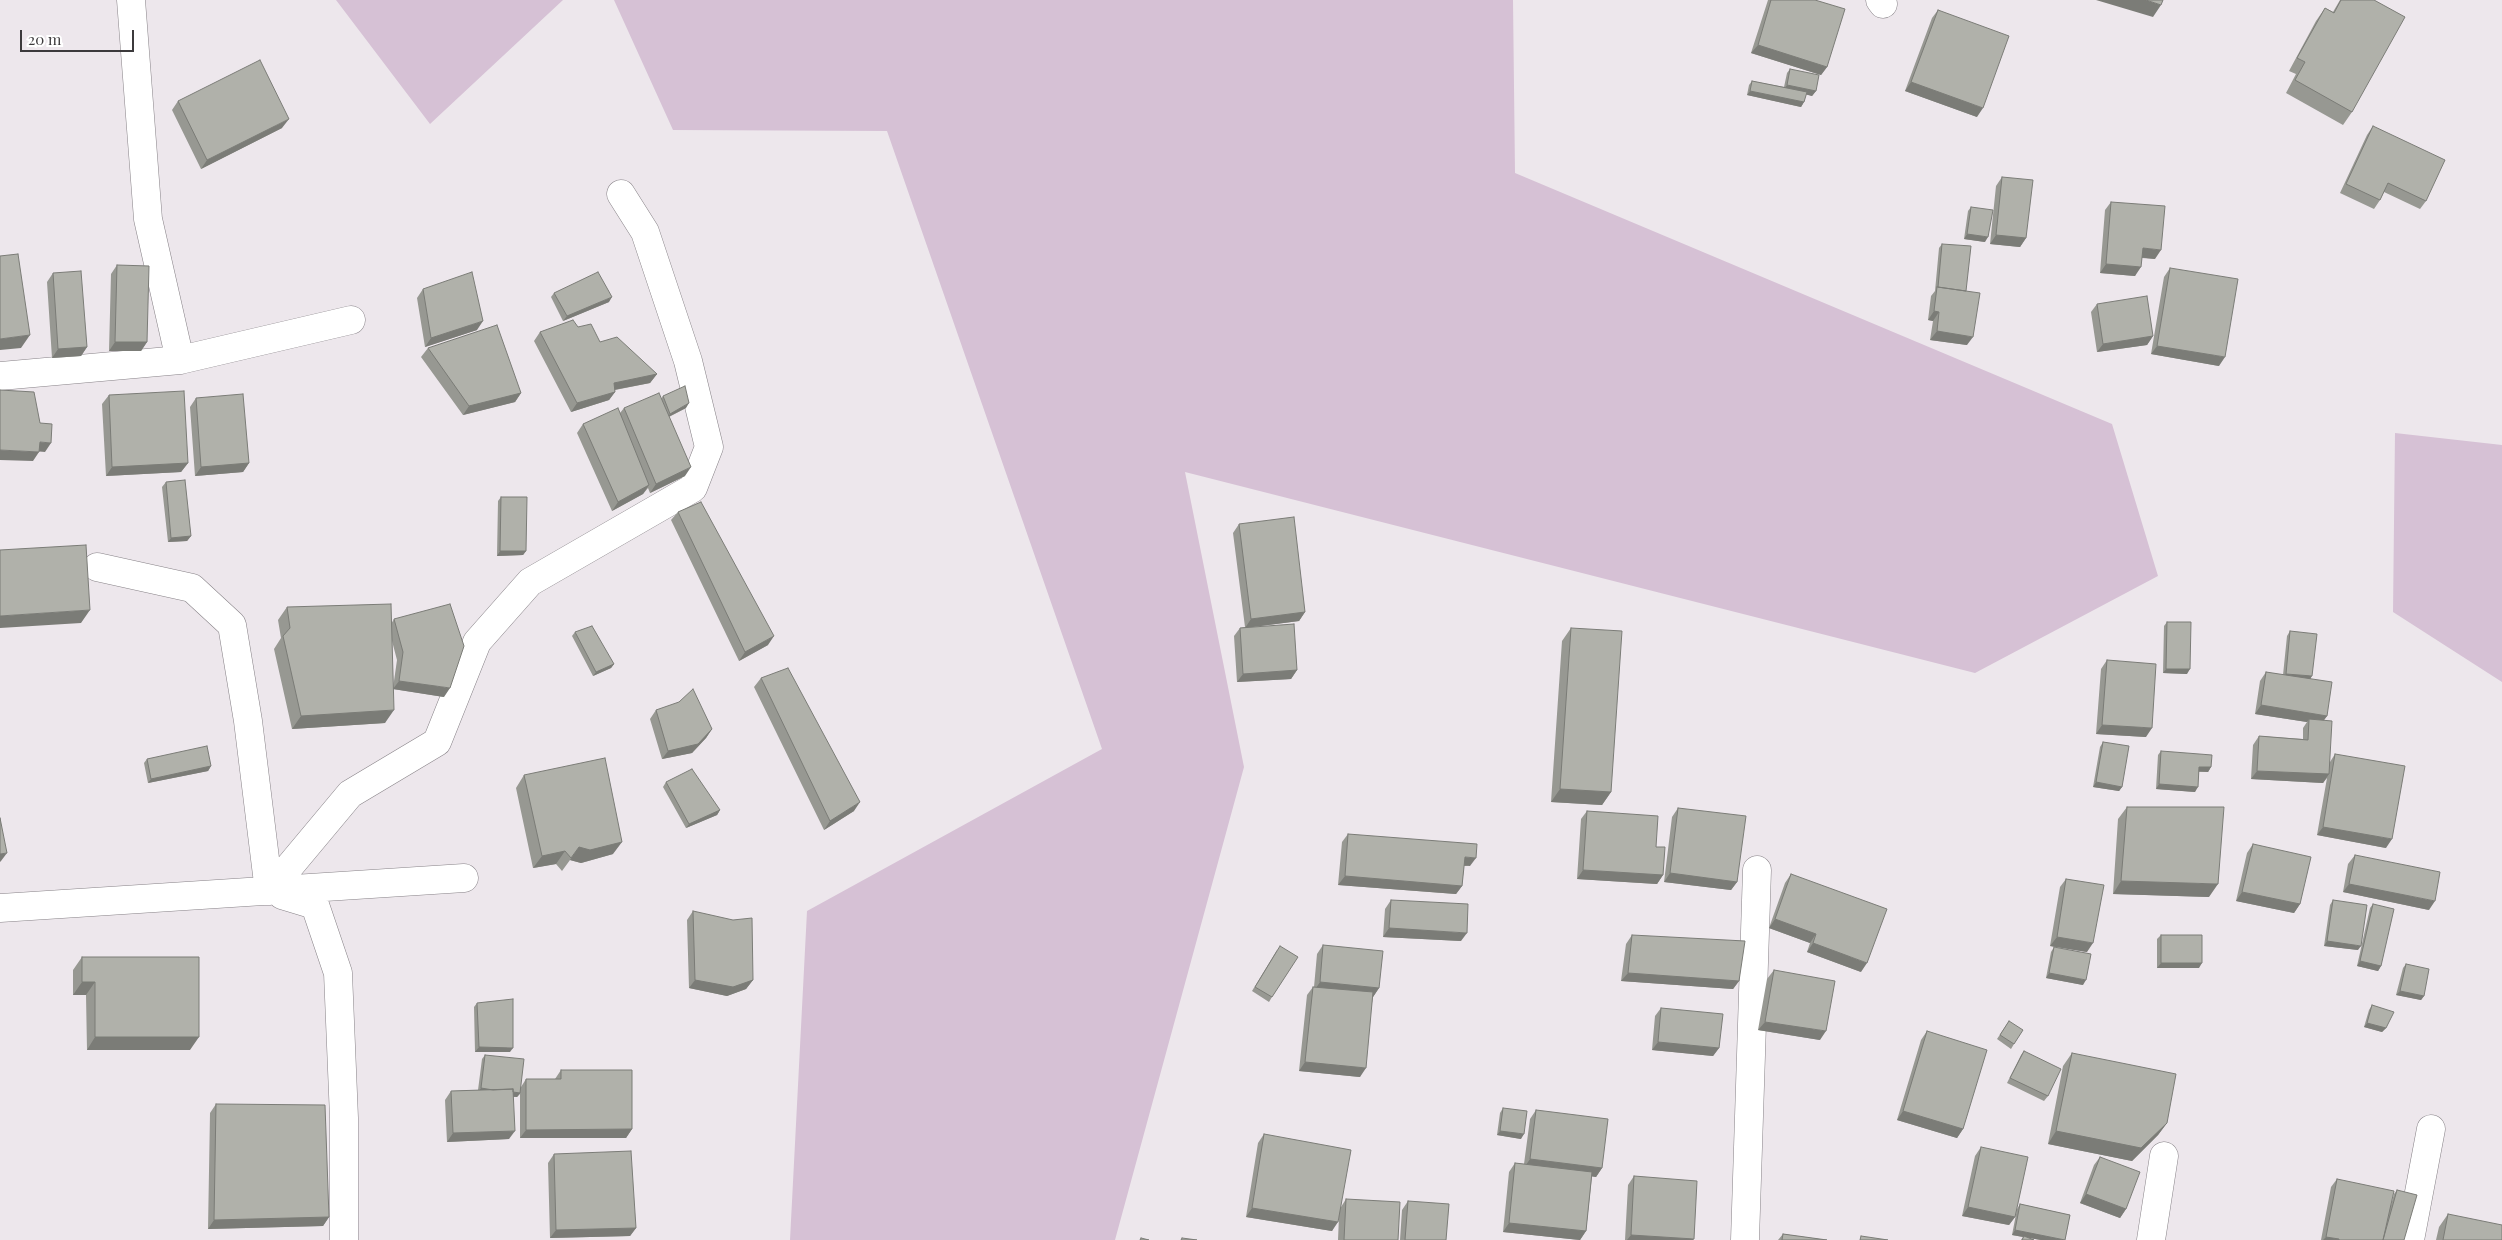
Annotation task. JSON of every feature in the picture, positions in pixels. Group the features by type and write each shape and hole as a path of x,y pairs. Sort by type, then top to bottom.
{"street":[{"path":"131,0 148,219 180,360"},
{"path":"269,891 350,794 437,742 477,642 530,582 693,488 709,447 693,380 645,232 621,194"},
{"path":"0,376 180,360 350,320"},
{"path":"97,568 192,588 232,625 248,721 269,891"},
{"path":"1745,1240 1757,870"},
{"path":"0,908 464,878"},
{"path":"269,891 315,905 338,973 344,1118 344,1240"},
{"path":"2410,1240 2431,1129"},
{"path":"2151,1240 2164,1156"}],"shaded area":[{"path":"336,0 563,0 430,124"},
{"path":"614,0 1513,0 1515,173 2112,424 2158,576 1975,673 1185,472 1244,767 1115,1240 790,1240 807,911 1102,749 887,131 673,130"},
{"path":"2395,433 2502,445 2502,682 2393,612"}],"building":[{"path":"1771,0 1815,0 1845,9 1827,67 1758,45"},
{"path":"2146,0 2163,0 2161,5"},
{"path":"2341,0 2374,0 2405,17 2352,112 2295,80 2305,62 2297,58 2325,8 2334,13"},
{"path":"1938,10 2009,36 1983,108 1911,82"},
{"path":"260,60 289,119 207,160 178,101"},
{"path":"1790,69 1819,75 1816,91 1787,85"},
{"path":"1752,81 1807,92 1804,102 1750,91"},
{"path":"2373,126 2445,160 2426,201 2388,183 2380,200 2346,184"},
{"path":"2002,177 2033,180 2026,238 1996,235"},
{"path":"2111,202 2165,206 2161,250 2143,248 2141,267 2106,264"},
{"path":"1971,207 1993,210 1988,237 1967,234"},
{"path":"1942,244 1971,246 1966,291 1938,287"},
{"path":"18,254 30,335 0,339 0,256"},
{"path":"117,265 149,266 147,342 115,342"},
{"path":"2170,268 2238,279 2225,357 2157,346"},
{"path":"81,271 87,347 58,349 53,273"},
{"path":"472,272 483,321 431,338 423,289"},
{"path":"598,272 612,297 567,316 554,293"},
{"path":"1937,287 1980,293 1973,337 1937,331 1939,312 1934,311"},
{"path":"2147,296 2153,336 2103,344 2097,304"},
{"path":"573,320 578,327 591,324 600,342 617,337 657,374 614,383 615,392 577,403 540,332"},
{"path":"497,325 521,393 469,406 428,348"},
{"path":"685,386 689,403 670,414 663,396"},
{"path":"0,390 34,392 40,423 52,424 51,443 40,442 39,452 0,450"},
{"path":"184,391 188,463 112,467 109,395"},
{"path":"659,393 691,467 656,484 624,408"},
{"path":"243,394 249,463 201,467 196,398"},
{"path":"618,408 649,485 618,502 583,424"},
{"path":"185,480 191,536 171,538 166,482"},
{"path":"501,497 527,497 526,551 500,551"},
{"path":"701,502 774,636 745,652 678,512"},
{"path":"1294,517 1305,612 1251,619 1239,524"},
{"path":"86,545 90,610 0,616 0,550"},
{"path":"391,604 394,710 301,716 283,636 290,628 287,607"},
{"path":"450,604 464,646 450,688 399,681 403,652 394,619"},
{"path":"2167,622 2191,622 2190,669 2166,669"},
{"path":"1294,624 1297,670 1243,674 1240,628"},
{"path":"592,626 614,664 596,672 575,632"},
{"path":"1571,628 1622,631 1611,792 1560,789"},
{"path":"2290,631 2317,634 2312,676 2286,674"},
{"path":"2107,660 2156,664 2152,728 2102,725"},
{"path":"788,668 860,802 830,821 761,678"},
{"path":"2266,672 2332,682 2327,716 2261,705"},
{"path":"693,689 712,729 698,744 668,751 656,710 679,702"},
{"path":"2309,719 2332,721 2329,774 2257,771 2259,736 2308,740"},
{"path":"2103,742 2129,746 2122,787 2096,782"},
{"path":"207,746 211,766 151,779 147,759"},
{"path":"2161,751 2212,755 2211,767 2199,767 2198,787 2159,784"},
{"path":"2335,754 2405,766 2392,839 2323,827"},
{"path":"605,758 622,842 590,850 579,847 571,858 565,851 542,856 524,775"},
{"path":"692,769 720,810 689,824 666,782"},
{"path":"2127,807 2224,807 2218,884 2121,881"},
{"path":"1678,808 1746,816 1737,882 1670,873"},
{"path":"1587,811 1658,816 1656,847 1665,847 1663,875 1583,870"},
{"path":"0,818 7,853 0,854"},
{"path":"1348,834 1477,844 1476,858 1465,857 1462,886 1345,876"},
{"path":"2253,844 2311,857 2300,904 2242,892"},
{"path":"2355,855 2440,872 2435,901 2349,884"},
{"path":"1791,874 1887,909 1867,963 1813,943 1816,934 1775,919"},
{"path":"2066,879 2104,885 2093,943 2057,937"},
{"path":"1391,900 1468,904 1467,933 1389,928"},
{"path":"2333,900 2367,905 2361,946 2327,941"},
{"path":"2373,904 2394,909 2381,966 2360,961"},
{"path":"693,911 733,920 752,918 753,980 733,987 695,980"},
{"path":"1632,935 1745,941 1739,981 1628,973"},
{"path":"2161,935 2202,935 2202,963 2161,963"},
{"path":"1323,945 1383,951 1379,988 1320,982"},
{"path":"1280,946 1298,957 1272,997 1255,987"},
{"path":"2054,947 2091,954 2086,980 2049,973"},
{"path":"82,957 199,957 199,1037 95,1037 95,982 82,982"},
{"path":"2406,964 2429,969 2424,996 2400,991"},
{"path":"1774,970 1835,981 1826,1031 1765,1022"},
{"path":"1313,987 1373,992 1366,1068 1305,1062"},
{"path":"513,999 513,1048 479,1047 477,1003"},
{"path":"2372,1005 2394,1012 2386,1028 2367,1023"},
{"path":"1661,1008 1723,1014 1719,1048 1658,1042"},
{"path":"2009,1021 2023,1030 2014,1044 2000,1035"},
{"path":"1927,1031 1987,1050 1963,1129 1903,1111"},
{"path":"2024,1051 2061,1069 2048,1096 2010,1078"},
{"path":"2072,1053 2176,1074 2167,1123 2141,1148 2056,1131"},
{"path":"485,1055 524,1059 520,1093 513,1092 513,1089 493,1090 481,1088"},
{"path":"561,1070 632,1070 632,1129 526,1130 526,1079 561,1079"},
{"path":"513,1089 515,1131 453,1133 451,1091"},
{"path":"216,1104 325,1105 329,1217 214,1220"},
{"path":"1503,1108 1527,1111 1524,1134 1500,1131"},
{"path":"1536,1110 1608,1119 1602,1168 1530,1159"},
{"path":"1264,1134 1351,1150 1338,1222 1252,1208"},
{"path":"1981,1147 2028,1157 2015,1217 1968,1207"},
{"path":"631,1151 636,1228 556,1230 554,1154"},
{"path":"2100,1157 2140,1172 2126,1209 2086,1194"},
{"path":"1515,1163 1592,1172 1586,1231 1509,1223"},
{"path":"1634,1176 1697,1181 1694,1239 1631,1235"},
{"path":"2337,1179 2394,1191 2383,1240 2339,1240 2326,1237"},
{"path":"2397,1190 2417,1195 2404,1240 2383,1240"},
{"path":"1346,1199 1400,1202 1398,1240 1344,1240"},
{"path":"1408,1201 1449,1204 1446,1240 1405,1240"},
{"path":"2020,1204 2070,1215 2065,1240 2015,1230"},
{"path":"2448,1214 2502,1225 2502,1240 2443,1240"},
{"path":"1783,1234 1827,1240 1782,1240"},
{"path":"1861,1236 1888,1240 1860,1240"},
{"path":"2024,1236 2034,1240 2022,1240"},
{"path":"1182,1238 1197,1240 1181,1240"}]}
